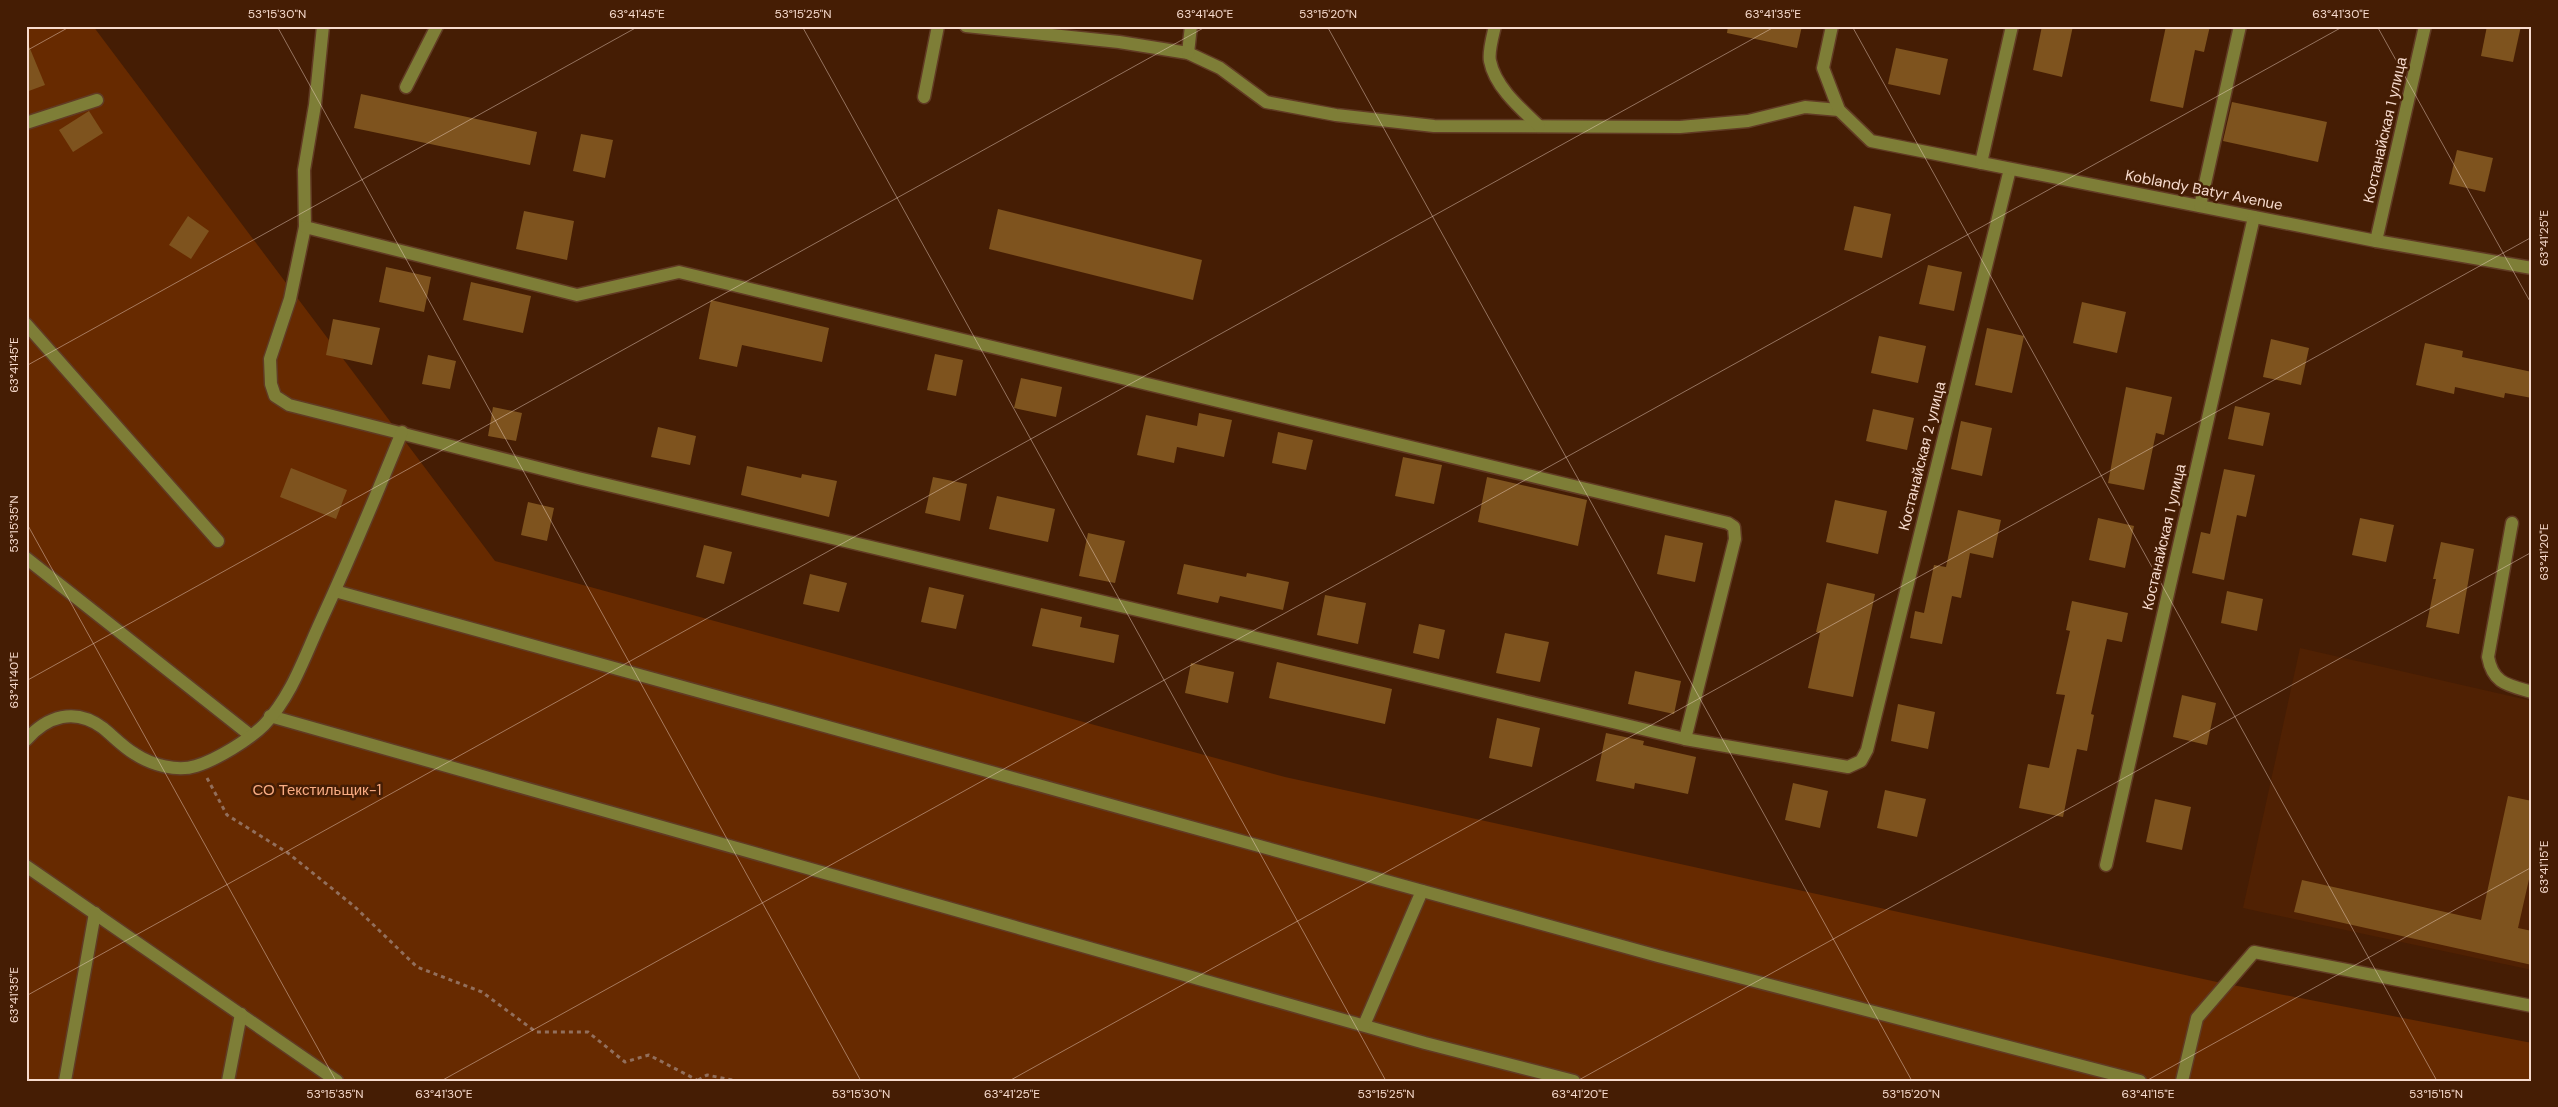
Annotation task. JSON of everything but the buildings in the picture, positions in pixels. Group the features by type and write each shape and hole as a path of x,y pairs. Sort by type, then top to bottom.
{"street":[{"path":"305,227 577,295 679,272 1728,523 1734,527 1735,539 1685,739 588,480 402,432 313,412 289,404 275,396 271,384 270,359 290,299 305,227 304,170 315,105 323,26"},
{"path":"406,87 437,26"},
{"path":"924,97 938,26"},
{"path":"966,26 1119,42 1188,54 1220,68 1266,102 1336,115 1434,126 1680,127 1748,121 1805,107 1839,110 1823,68 1832,26"},
{"path":"1188,54 1191,26"},
{"path":"1495,26 1489,60 1502,86 1520,108 1539,126"},
{"path":"1981,163 2012,26"},
{"path":"2200,206 2240,26"},
{"name":"Костанайская 1 улица","path":"2376,241 2425,26"},
{"path":"26,124 97,100"},
{"name":"Koblandy Batyr Avenue","path":"1839,110 1871,141 2376,241 2532,268"},
{"name":"Костанайская 2 улица","path":"1685,739 1848,767 1861,761 1866,750 2010,169"},
{"name":"Костанайская 1 улица","path":"2106,865 2254,217"},
{"path":"26,324 218,541"},
{"path":"26,740 39,725 53,719 68,716 94,723 135,755 166,768 200,765 220,756 263,725 288,693 360,537 402,432"},
{"path":"2512,523 2488,656 2490,670 2498,680 2532,692"},
{"path":"26,558 250,735"},
{"path":"335,591 1658,956 2140,1081"},
{"path":"270,716 1364,1026 1574,1081"},
{"path":"26,866 337,1081"},
{"path":"1364,1026 1422,891"},
{"path":"65,1081 95,913"},
{"path":"2182,1081 2197,1018 2254,952 2532,1006"},
{"path":"228,1081 241,1014"}],"path":[{"path":"200,765 227,815 303,865 355,907 417,967 482,992 536,1032 588,1032 625,1062 649,1055 697,1080 707,1075 737,1081"}],"shaded area":[{"path":"2300,648 2532,701 2532,970 2243,908"}],"green space":[{"name":"СО Текстильщик-1","path":"26,26 93,26 495,561 1285,777 2217,982 2532,1043 2532,1081 26,1081"}]}
